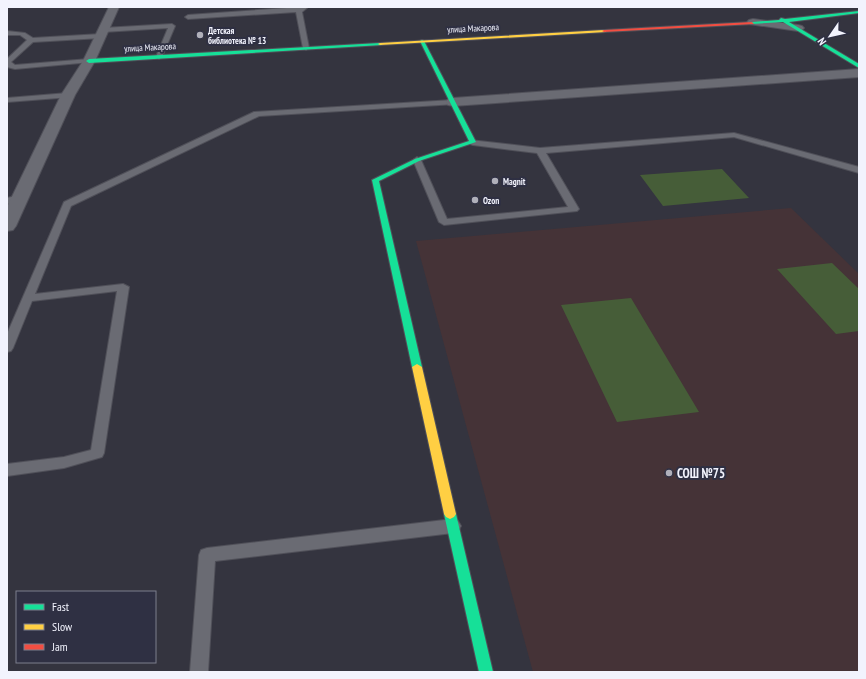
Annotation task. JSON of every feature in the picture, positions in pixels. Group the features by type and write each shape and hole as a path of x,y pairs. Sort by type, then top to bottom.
{"street":[{"path":"7,226 14,199 68,95 89,61 114,7"},
{"path":"766,11 798,28 859,66"},
{"name":"улица Макарова","path":"89,61 784,21 859,12"},
{"path":"753,22 798,28 823,26"},
{"path":"422,41 473,142 417,160 375,180 486,672"},
{"path":"453,102 859,73"}],"lane":[{"path":"89,61 15,66 8,65 8,62 31,40 102,33 182,19 303,9"},
{"path":"303,9 299,12 306,48"},
{"path":"159,57 182,19"},
{"path":"7,33 21,33 28,36 31,40"},
{"path":"7,100 68,95"},
{"path":"7,348 67,204 257,114 453,102"},
{"path":"473,142 540,151 734,135 859,170"},
{"path":"417,160 444,222 574,208 540,151"},
{"path":"7,470 63,464 97,453 124,287 28,298"},
{"path":"199,672 207,555 453,526"}],"shaded area":[{"name":"СОШ №75","path":"791,208 859,274 859,672 533,672 416,241"}],"green space":[{"path":"722,169 749,198 663,206 640,175"},
{"path":"832,263 859,289 859,331 836,334 777,269"},
{"path":"631,298 699,412 617,422 561,305"}],"traffic: fast":[{"path":"752,23 784,21 859,12"},
{"path":"781,19 859,66"},
{"path":"417,367 375,180 417,160 473,142 422,41"},
{"path":"89,61 380,44"},
{"path":"450,514 486,672"}],"traffic: slow":[{"path":"380,44 604,31"},
{"path":"417,367 450,514"}],"traffic: jam":[{"path":"604,31 752,23"}],"place":[{"name":"Детская библиотека № 13","path":"200,35"},
{"name":"Magnit","path":"495,181"},
{"name":"Ozon","path":"475,200"},
{"name":"СОШ №75","path":"669,473"}]}
